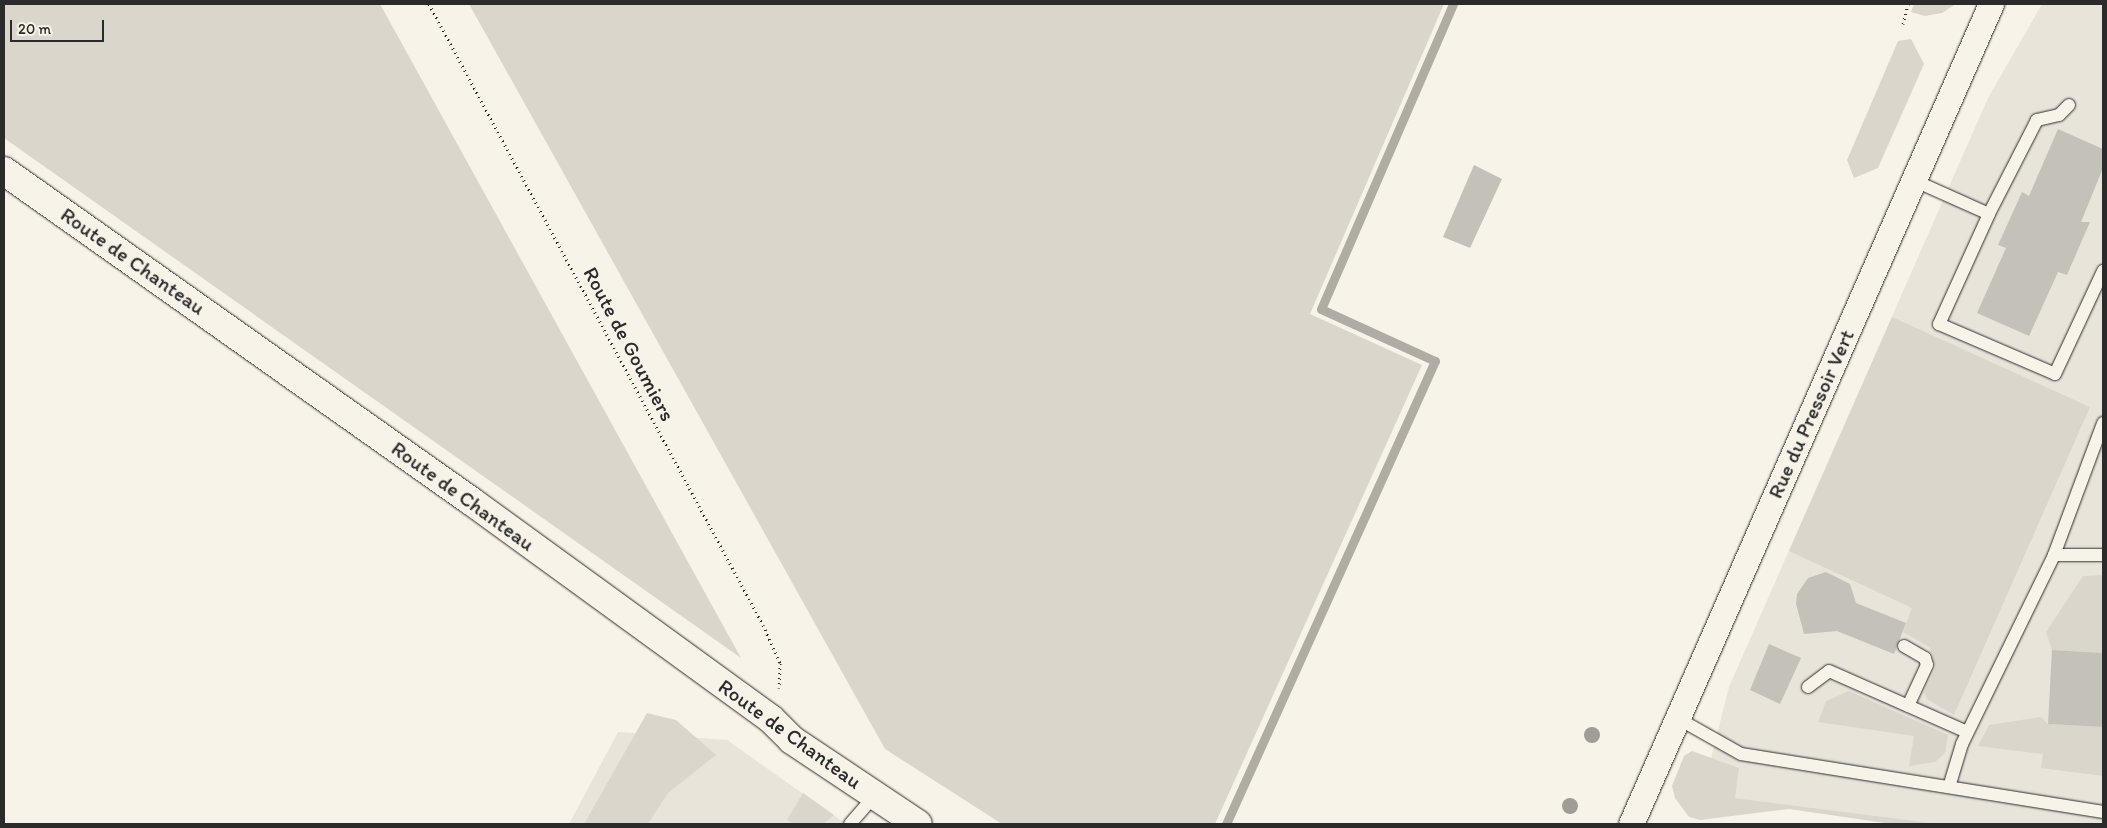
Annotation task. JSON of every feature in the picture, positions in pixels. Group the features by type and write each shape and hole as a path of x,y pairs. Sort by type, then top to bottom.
{"main road":[{"name":"Route de Chanteau","path":"4,171 463,495 771,719 792,740 918,824"}],"street":[{"name":"Rue du Pressoir Vert","path":"1631,824 1990,4"}],"lane":[{"path":"2068,105 2059,115 2037,120 1988,214 1939,324 2055,374 2103,271"},
{"path":"1913,180 1988,214"},
{"path":"1948,787 1967,732 2054,554 2103,423"},
{"path":"2054,554 2103,554"},
{"path":"1904,646 1925,658 1928,664 1908,706"},
{"path":"1808,687 1829,671 1967,732"},
{"path":"1677,718 1742,754 2103,812"},
{"path":"850,824 875,795"}],"path":[{"name":"Route de Goumiers","path":"429,4 763,625 780,663 778,697"},
{"path":"1903,24 1908,4"}],"shaded area":[{"path":"4,4 380,4 741,658 4,138"},
{"path":"469,4 1444,4 1310,314 1422,365 1215,824 1002,824 885,749"},
{"path":"1914,4 1956,4 1942,13 1925,16 1911,12"},
{"path":"2042,4 2103,4 2103,824 1940,824 1702,794 1729,687 1988,98"},
{"path":"1911,39 1924,64 1878,168 1854,178 1847,160 1898,41"},
{"path":"1892,317 2090,407 1954,715 1927,699 1924,692 1935,669 1929,647 1903,632 1912,608 1789,551"},
{"path":"2103,575 2103,653 2052,650 2046,632 2083,576"},
{"path":"1849,691 1948,735 1945,753 1935,762 1909,766 1914,736 1818,722 1826,701"},
{"path":"647,713 676,720 716,755 668,793 648,824 584,824"},
{"path":"2041,717 2048,724 2103,727 2103,776 2041,768 2043,754 1978,746 1989,725"},
{"path":"618,732 727,740 846,824 569,824"},
{"path":"1692,751 1739,768 1735,798 1940,824 1892,824 1789,809 1700,820 1689,817 1675,798 1672,786 1684,756"},
{"path":"803,793 834,815 823,824 794,824 787,820"}],"building":[{"path":"2058,129 2103,149 2103,168 2081,222 2090,222 2067,275 2058,272 2029,336 1977,313 2006,248 1998,245 2022,192 2029,196"},
{"path":"1474,165 1502,179 1470,248 1443,237"},
{"path":"1826,572 1850,584 1856,603 1906,623 1894,654 1837,631 1804,634 1796,604 1797,594 1808,578"},
{"path":"1769,644 1801,658 1780,704 1750,690"},
{"path":"2052,650 2103,653 2103,727 2048,724"}],"waterway":[{"path":"1226,824 1435,361 1321,309 1453,4"}]}
